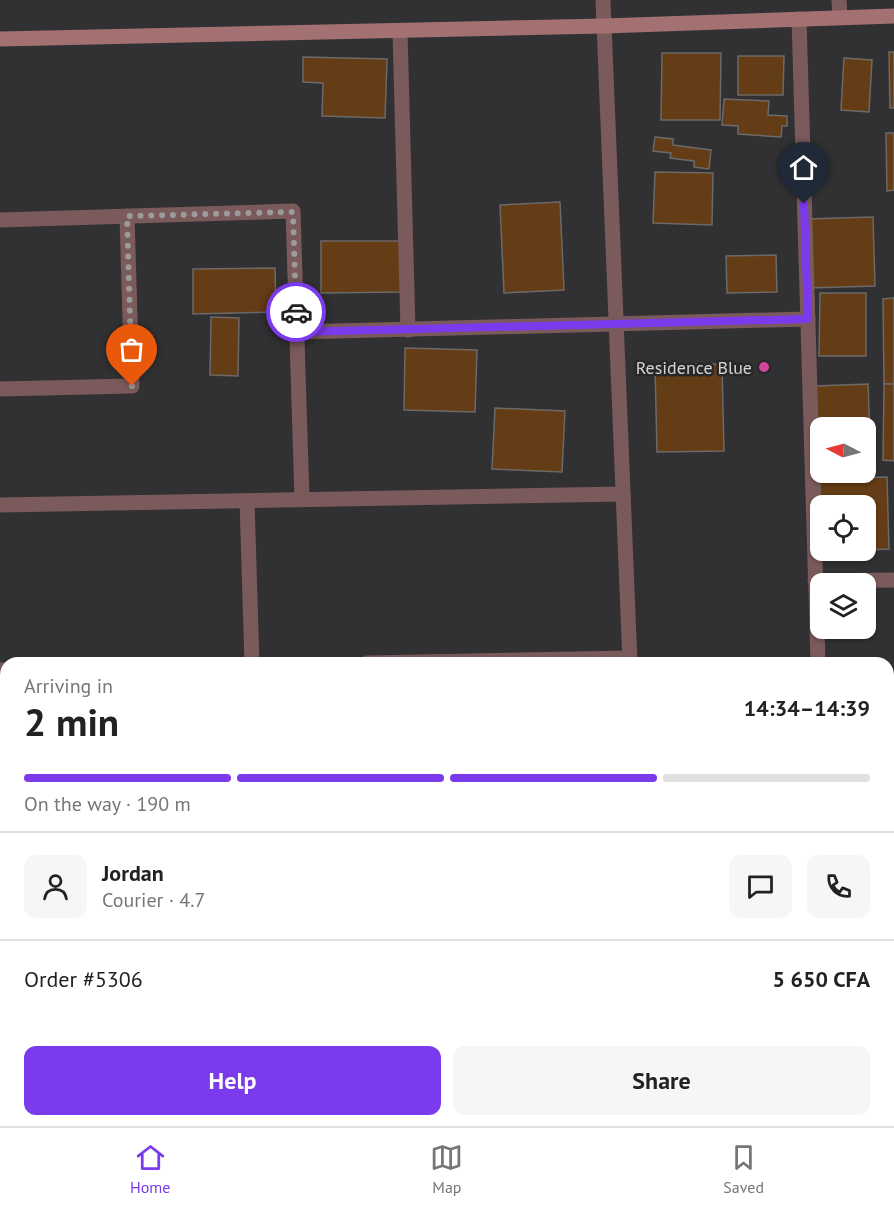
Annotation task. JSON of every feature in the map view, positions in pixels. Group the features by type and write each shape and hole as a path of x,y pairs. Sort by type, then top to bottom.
{"street":[{"path":"603,0 629,657"},
{"path":"839,0 840,17"},
{"path":"0,39 400,32 894,16"},
{"path":"799,19 815,573"},
{"path":"400,32 408,330"},
{"path":"0,220 293,212 302,500"},
{"path":"0,389 132,386 127,216"},
{"path":"297,332 808,319"},
{"path":"0,505 623,494"},
{"path":"247,501 252,657"},
{"path":"876,580 894,580"},
{"path":"817,639 818,657"}],"building":[{"path":"889,52 894,52 894,108 890,108"},
{"path":"662,53 721,53 720,120 661,120"},
{"path":"738,56 784,56 783,95 738,95"},
{"path":"303,57 387,59 385,118 322,116 323,83 303,82"},
{"path":"844,58 872,60 869,112 841,110"},
{"path":"724,99 769,101 768,115 787,116 787,126 782,126 781,137 738,134 738,126 722,125"},
{"path":"886,133 894,133 894,190 887,191"},
{"path":"655,137 673,139 673,145 711,150 709,169 694,167 694,161 670,158 671,153 653,151"},
{"path":"655,172 713,173 712,225 653,223"},
{"path":"560,202 564,290 504,293 500,205"},
{"path":"873,217 875,286 809,288 806,219"},
{"path":"321,241 402,241 401,292 321,293"},
{"path":"776,255 777,292 727,293 726,256"},
{"path":"275,268 276,312 193,314 193,269"},
{"path":"820,293 866,293 866,356 819,356"},
{"path":"894,298 894,384 884,384 883,299"},
{"path":"211,317 239,318 238,376 210,375"},
{"path":"405,348 477,350 475,412 404,410"},
{"path":"722,364 724,451 657,452 655,365"},
{"path":"868,384 869,417 817,417 816,386"},
{"path":"884,384 894,384 894,461 883,460"},
{"path":"495,408 565,411 562,472 492,469"},
{"path":"876,477 887,477 889,549 876,550 876,495 820,495 820,483 876,483"}],"way so far":[{"path":"132,386 127,216 293,212 296,312"}],"place":[{"name":"Residence Blue","path":"764,367"}],"route":[{"path":"296,312 297,332 808,319 804,204"}]}
